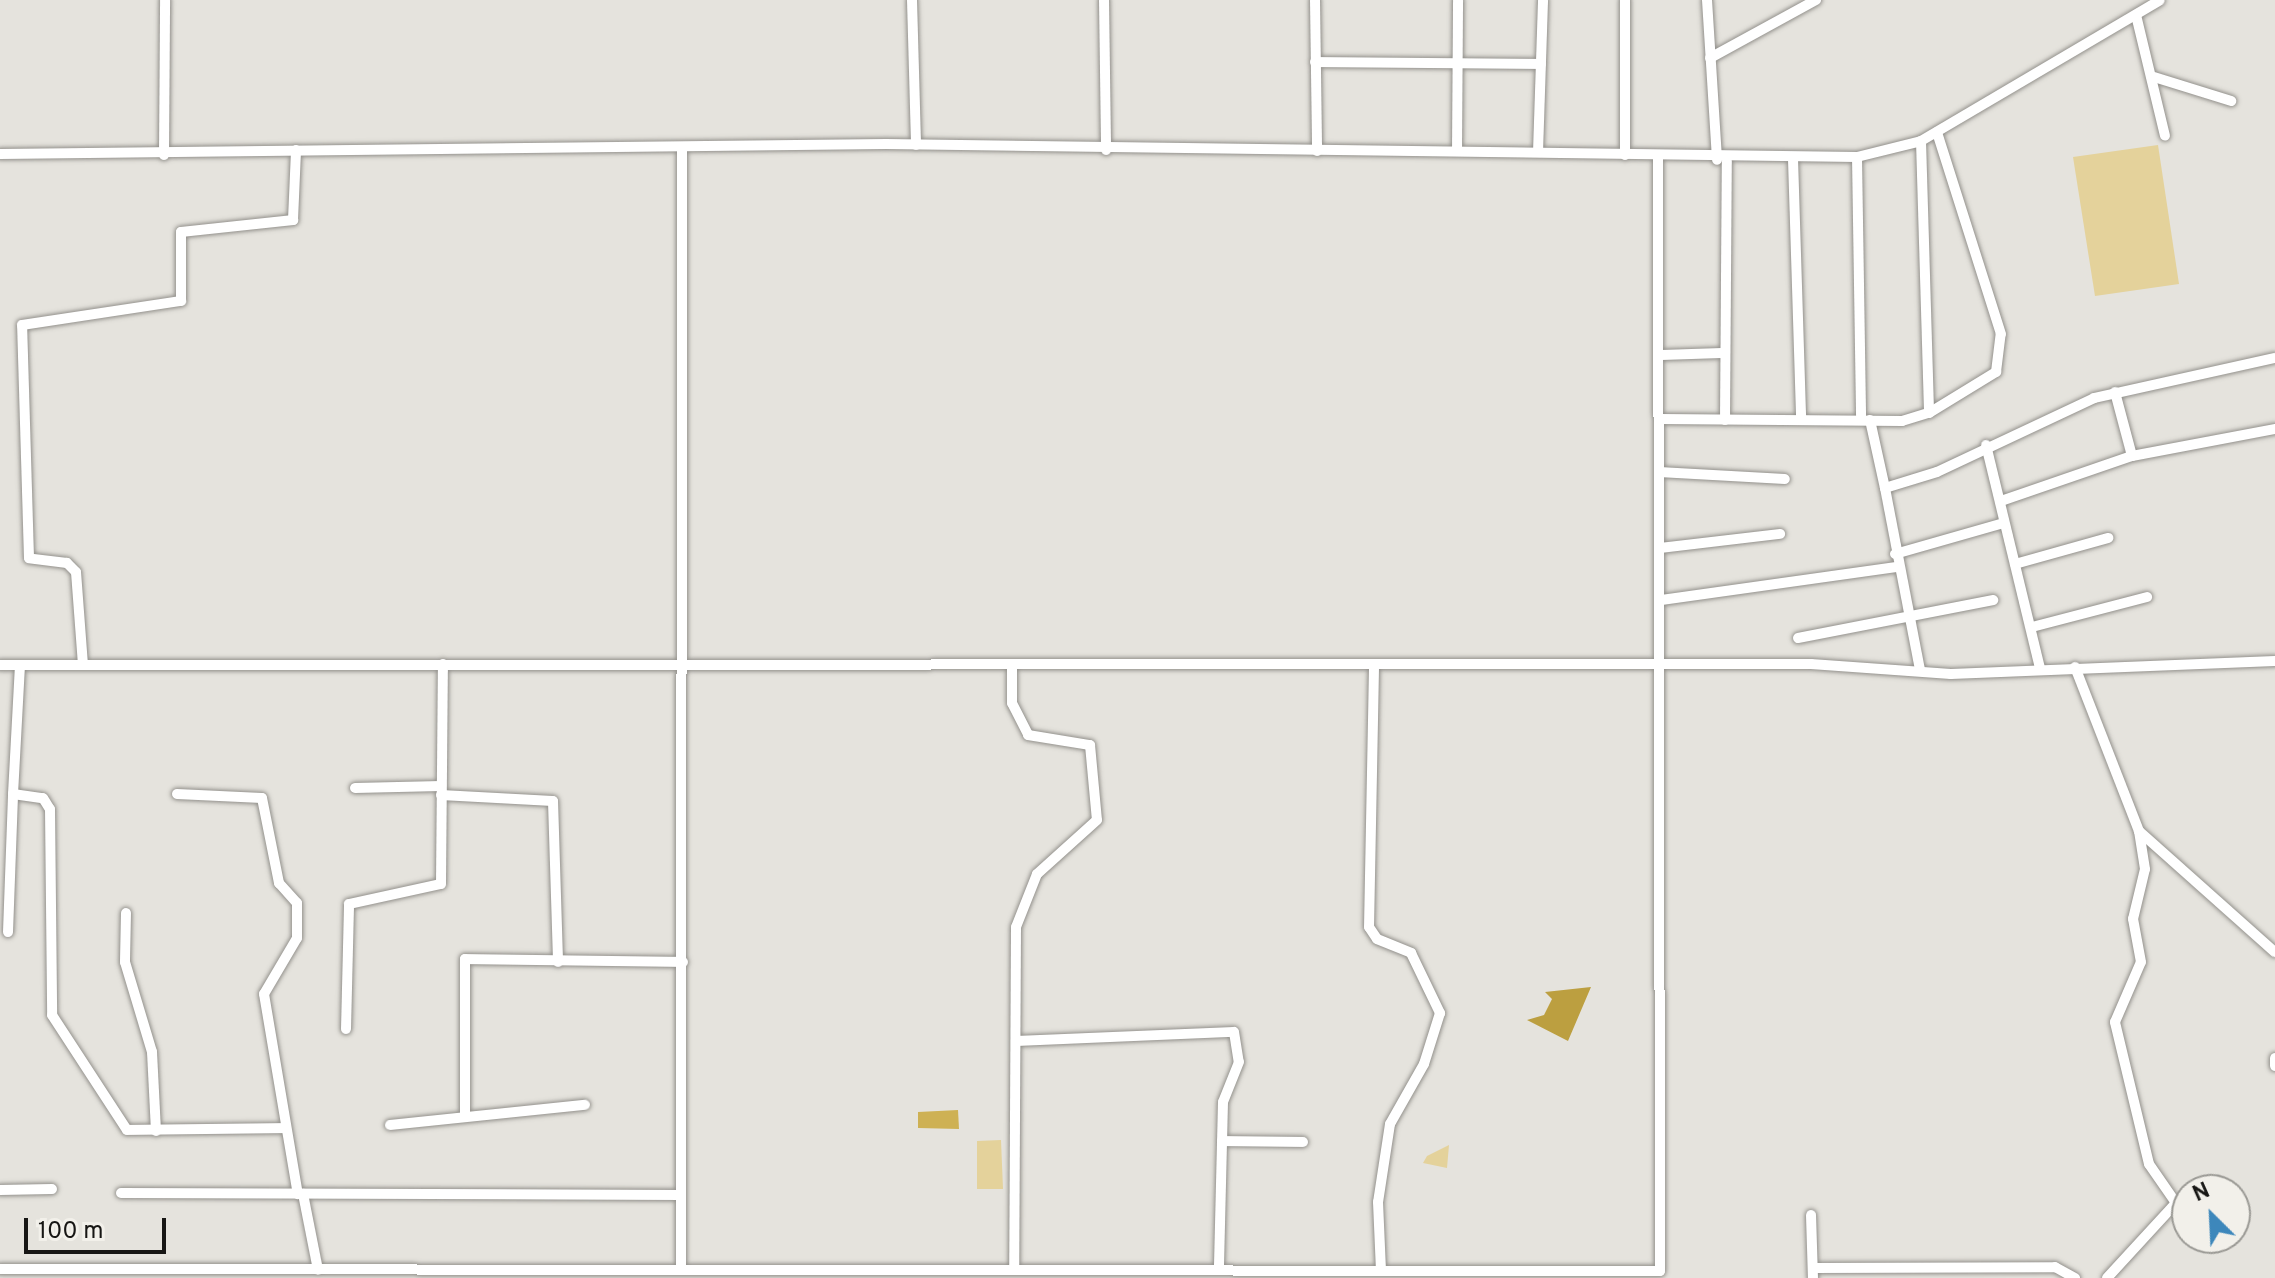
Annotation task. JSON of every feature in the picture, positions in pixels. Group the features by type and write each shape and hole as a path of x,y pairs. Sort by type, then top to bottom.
{"street":[{"path":"164,155 165,0"},
{"path":"912,0 916,145"},
{"path":"1104,0 1106,150"},
{"path":"1315,0 1317,151"},
{"path":"1457,151 1458,0"},
{"path":"1538,152 1543,0"},
{"path":"1625,0 1625,155"},
{"path":"1707,0 1722,161 1725,420"},
{"path":"1710,58 1816,0"},
{"path":"0,154 682,150 916,145 1106,150 1538,152 1722,161 1857,157 1921,141 2160,0"},
{"path":"2136,15 2154,77 2165,136"},
{"path":"1315,62 1541,64"},
{"path":"2154,77 2231,101"},
{"path":"1660,419 1865,418 1929,413 1986,382 2002,353 1962,196 1937,132"},
{"path":"1921,141 1929,413"},
{"path":"83,665 76,572 67,563 29,558 22,325 185,298 181,232 293,220 296,150"},
{"path":"681,1269 682,150"},
{"path":"5,1272 318,1270 522,1274 681,1269 760,1274 968,1274 1014,1270 1169,1274 1219,1270 1344,1274 1381,1270 1660,1274 1658,156"},
{"path":"1857,157 1865,418 1885,488 1897,567 1920,669"},
{"path":"1793,159 1801,416"},
{"path":"1659,355 1724,353"},
{"path":"1885,488 1937,472 1986,445 2115,392 2275,358"},
{"path":"2115,392 2132,456"},
{"path":"2001,501 2132,456 2275,429"},
{"path":"1986,445 2040,668"},
{"path":"1659,472 1785,479"},
{"path":"1895,554 2004,523"},
{"path":"1660,548 1780,534"},
{"path":"2015,564 2108,538"},
{"path":"1661,600 1897,567"},
{"path":"2032,627 2147,597"},
{"path":"1798,638 1993,600"},
{"path":"0,665 1012,664 1374,668 1658,665 1920,669 2275,661"},
{"path":"346,1029 349,904 357,897 437,889 443,664"},
{"path":"1012,664 1012,703 1028,735 1090,745 1097,820 1037,874 1018,917 1014,1270"},
{"path":"8,932 20,665"},
{"path":"2075,667 2139,831 2145,869 2133,922 2141,962 2115,1022 2149,1164 2176,1203 2107,1278"},
{"path":"1374,668 1369,927 1377,939 1411,953 1440,1013 1424,1064 1390,1124 1378,1202 1381,1270"},
{"path":"355,788 441,790 553,801 558,962"},
{"path":"13,794 43,798 50,809 52,1015 125,1128 156,1131 286,1128"},
{"path":"177,794 255,796 267,806 279,883 295,899 297,938 264,994 286,1128 318,1270"},
{"path":"2139,831 2275,952"},
{"path":"126,913 125,962 153,1061 156,1131"},
{"path":"465,1117 463,962 683,962"},
{"path":"1016,1041 1230,1030 1239,1062 1223,1098 1219,1270"},
{"path":"2275,1058 2275,1066"},
{"path":"390,1125 585,1105"},
{"path":"1222,1141 1303,1142"},
{"path":"0,1190 52,1189"},
{"path":"121,1193 681,1195"},
{"path":"1811,1215 1813,1273 1910,1273 2055,1267 2075,1278"}],"shaded area":[{"path":"2158,145 2179,284 2095,296 2073,157"},
{"path":"1591,987 1568,1041 1527,1020 1544,1015 1552,999 1545,992"},
{"path":"958,1110 959,1129 918,1128 918,1112"},
{"path":"1001,1140 1003,1189 977,1189 977,1141"},
{"path":"1449,1145 1447,1168 1423,1163 1427,1156"}]}
